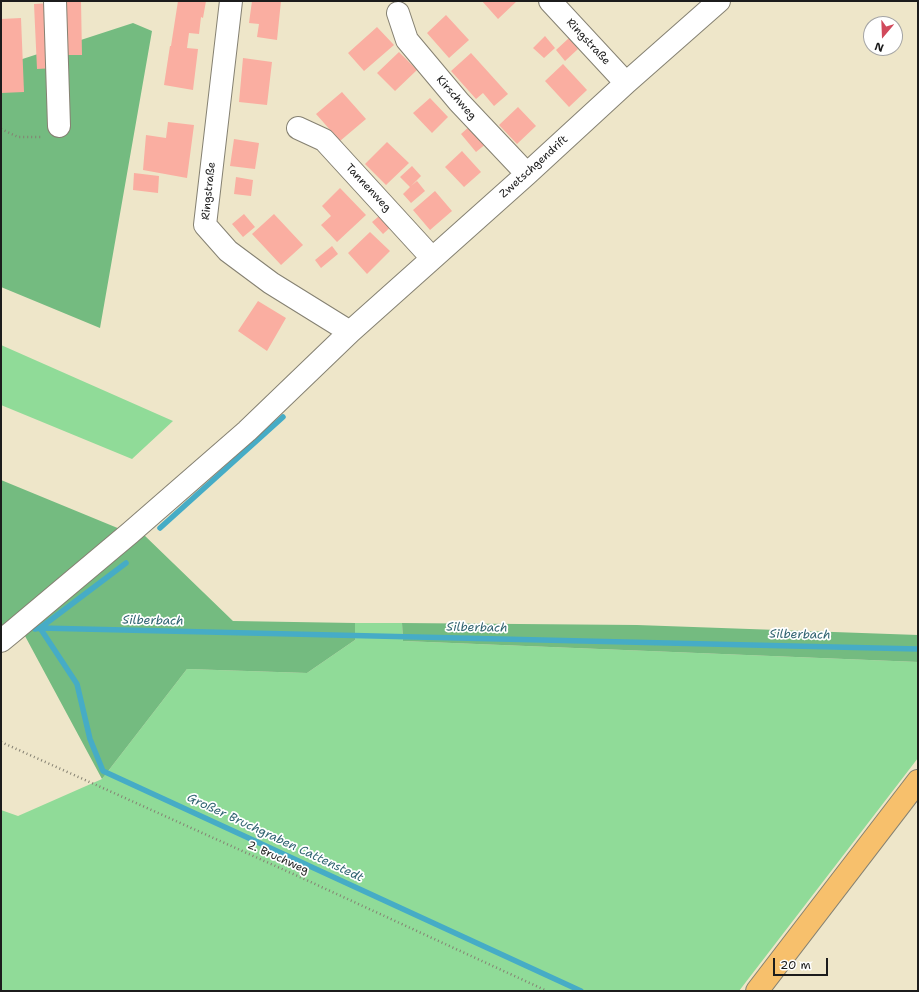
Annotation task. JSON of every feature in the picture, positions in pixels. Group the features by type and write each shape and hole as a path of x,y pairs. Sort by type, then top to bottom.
{"main road":[{"path":"757,991 918,781"}],"street":[{"path":"55,1 59,126"},
{"name":"Ringstraße","path":"232,1 205,225 228,251 271,283 350,332"},
{"name":"Ringstraße","path":"550,1 626,83"},
{"name":"Zwetschgendrift","path":"1,641 130,533 247,431 350,332 719,1"},
{"name":"Kirschweg","path":"398,14 407,40 459,102 527,174"},
{"name":"Tannenweg","path":"298,128 324,140 432,258"}],"path":[{"path":"1,129 18,137 61,136 59,126"},
{"name":"2. Bruchweg","path":"1,742 547,991"}],"green space":[{"path":"133,23 152,31 100,328 1,287 1,66"},
{"path":"1,345 173,421 132,459 1,405"},
{"path":"1,480 120,529 1,628"},
{"path":"143,534 233,621 355,623 355,640 307,673 187,669 102,779 25,636"},
{"path":"355,623 402,623 403,641 918,662 918,758 739,991 1,991 1,810 18,816 102,779 187,669 307,673 355,640"},
{"path":"402,623 637,625 918,635 918,662 403,641"}],"building":[{"path":"66,1 81,1 82,55 66,55"},
{"path":"178,1 206,1 203,18 201,17 199,34 189,33 187,48 198,49 193,90 164,85"},
{"path":"252,1 281,1 277,40 257,37 259,24 249,23"},
{"path":"482,1 517,1 498,19"},
{"path":"52,3 55,68 37,69 34,4"},
{"path":"446,15 469,40 449,58 427,33"},
{"path":"21,18 24,92 1,93 1,19"},
{"path":"377,27 394,45 364,71 348,53"},
{"path":"545,36 555,48 544,58 533,48"},
{"path":"569,38 578,49 565,61 556,50"},
{"path":"399,52 417,70 395,91 377,73"},
{"path":"471,53 508,94 494,106 483,93 476,99 451,71"},
{"path":"243,58 272,62 267,105 239,102"},
{"path":"563,64 587,90 569,107 545,81"},
{"path":"342,92 366,119 340,141 316,114"},
{"path":"430,98 448,117 432,133 413,113"},
{"path":"518,107 536,126 517,144 499,125"},
{"path":"168,122 194,125 187,178 143,170 146,135 166,138"},
{"path":"471,125 487,143 476,152 461,134"},
{"path":"234,139 259,143 255,169 230,166"},
{"path":"387,142 409,163 386,185 365,164"},
{"path":"462,151 481,172 464,187 445,167"},
{"path":"412,166 421,176 411,186 417,181 425,191 411,203 403,194 410,187 400,177"},
{"path":"134,173 159,176 158,193 133,190"},
{"path":"236,177 253,180 251,196 234,194"},
{"path":"340,188 366,215 337,242 321,225 331,216 322,206"},
{"path":"435,191 452,211 430,230 413,210"},
{"path":"385,211 395,223 383,234 372,222"},
{"path":"244,214 255,227 243,237 232,224"},
{"path":"274,214 303,245 281,265 252,234"},
{"path":"370,232 390,251 367,274 348,253"},
{"path":"332,246 338,254 321,268 315,260"},
{"path":"258,301 286,318 267,351 238,331"}],"waterway":[{"path":"160,528 283,417"},
{"name":"Großer Bruchgraben Cattenstedt","path":"126,563 40,628 77,684 90,739 103,771 581,991"},
{"name":"Silberbach","path":"35,629 918,649"}]}
